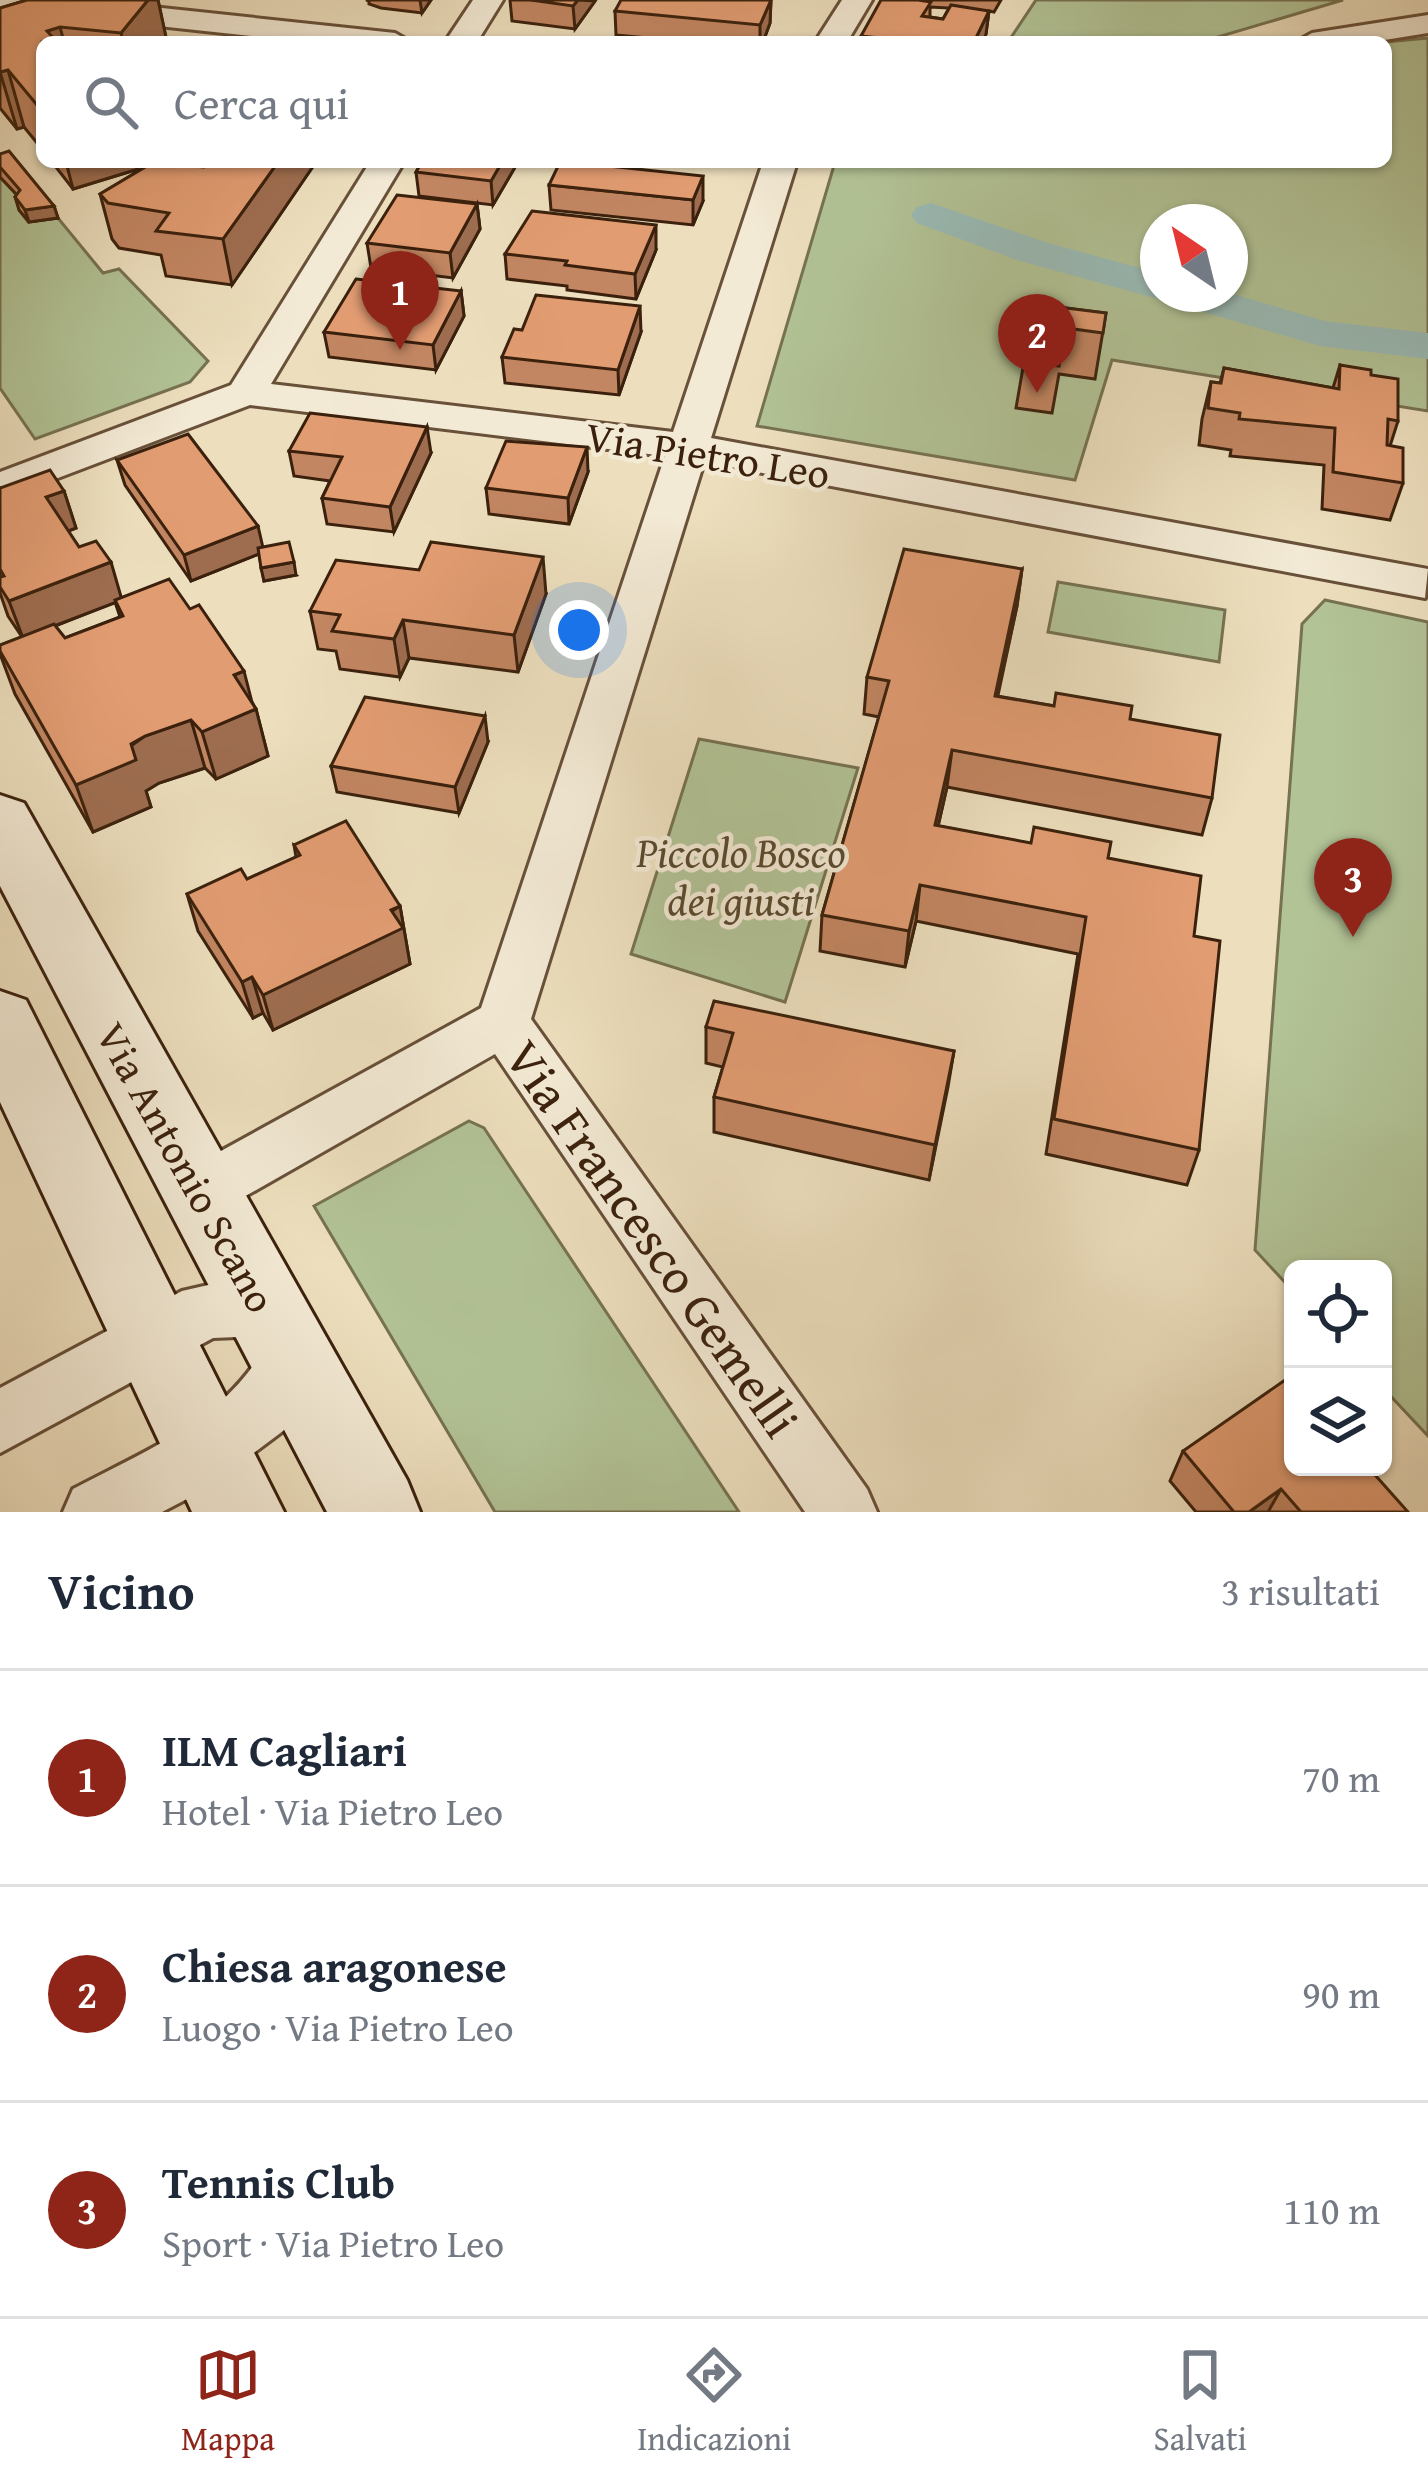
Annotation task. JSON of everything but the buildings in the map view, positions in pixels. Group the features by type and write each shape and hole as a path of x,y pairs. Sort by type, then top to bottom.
{"street":[{"path":"465,36 488,0"},
{"path":"835,36 857,0"},
{"path":"16,1 340,36"},
{"path":"1351,36 1428,24"},
{"path":"246,393 383,168"},
{"path":"200,1192 503,1022 778,168"},
{"name":"Via Pietro Leo","path":"0,487 246,393 686,446 1425,583"},
{"name":"Via Antonio Scano","path":"0,820 375,1512"},
{"path":"0,1022 224,1480"},
{"name":"Via Francesco Gemelli","path":"503,1022 844,1512"},
{"path":"0,1422 204,1310 278,1333 282,1388 251,1418 224,1480"},
{"path":"96,1512 224,1480"}],"green space":[{"path":"1036,0 1343,0 1221,36 1012,36"},
{"path":"1428,38 1428,411 1112,360 1075,480 757,426 833,168 1392,168 1392,41"},
{"path":"0,177 24,203 19,210 28,222 58,218 103,273 119,269 208,361 190,382 35,439 0,388"},
{"path":"1058,582 1225,610 1219,662 1048,632"},
{"path":"1325,600 1428,622 1428,1436 1392,1398 1392,1260 1284,1260 1284,1281 1255,1250 1302,624"},
{"name":"Piccolo Bosco dei giusti","path":"699,739 858,768 785,1002 631,954"},
{"path":"469,1121 484,1128 739,1512 495,1512 314,1206"}],"waterway":[{"path":"931,215 1031,251 1140,281"},
{"path":"1248,312 1320,333 1428,346"}],"place":[{"name":"ILM Cagliari","path":"400,350"},
{"name":"Chiesa aragonese","path":"1037,393"},
{"name":"Tennis Club","path":"1353,937"}]}
